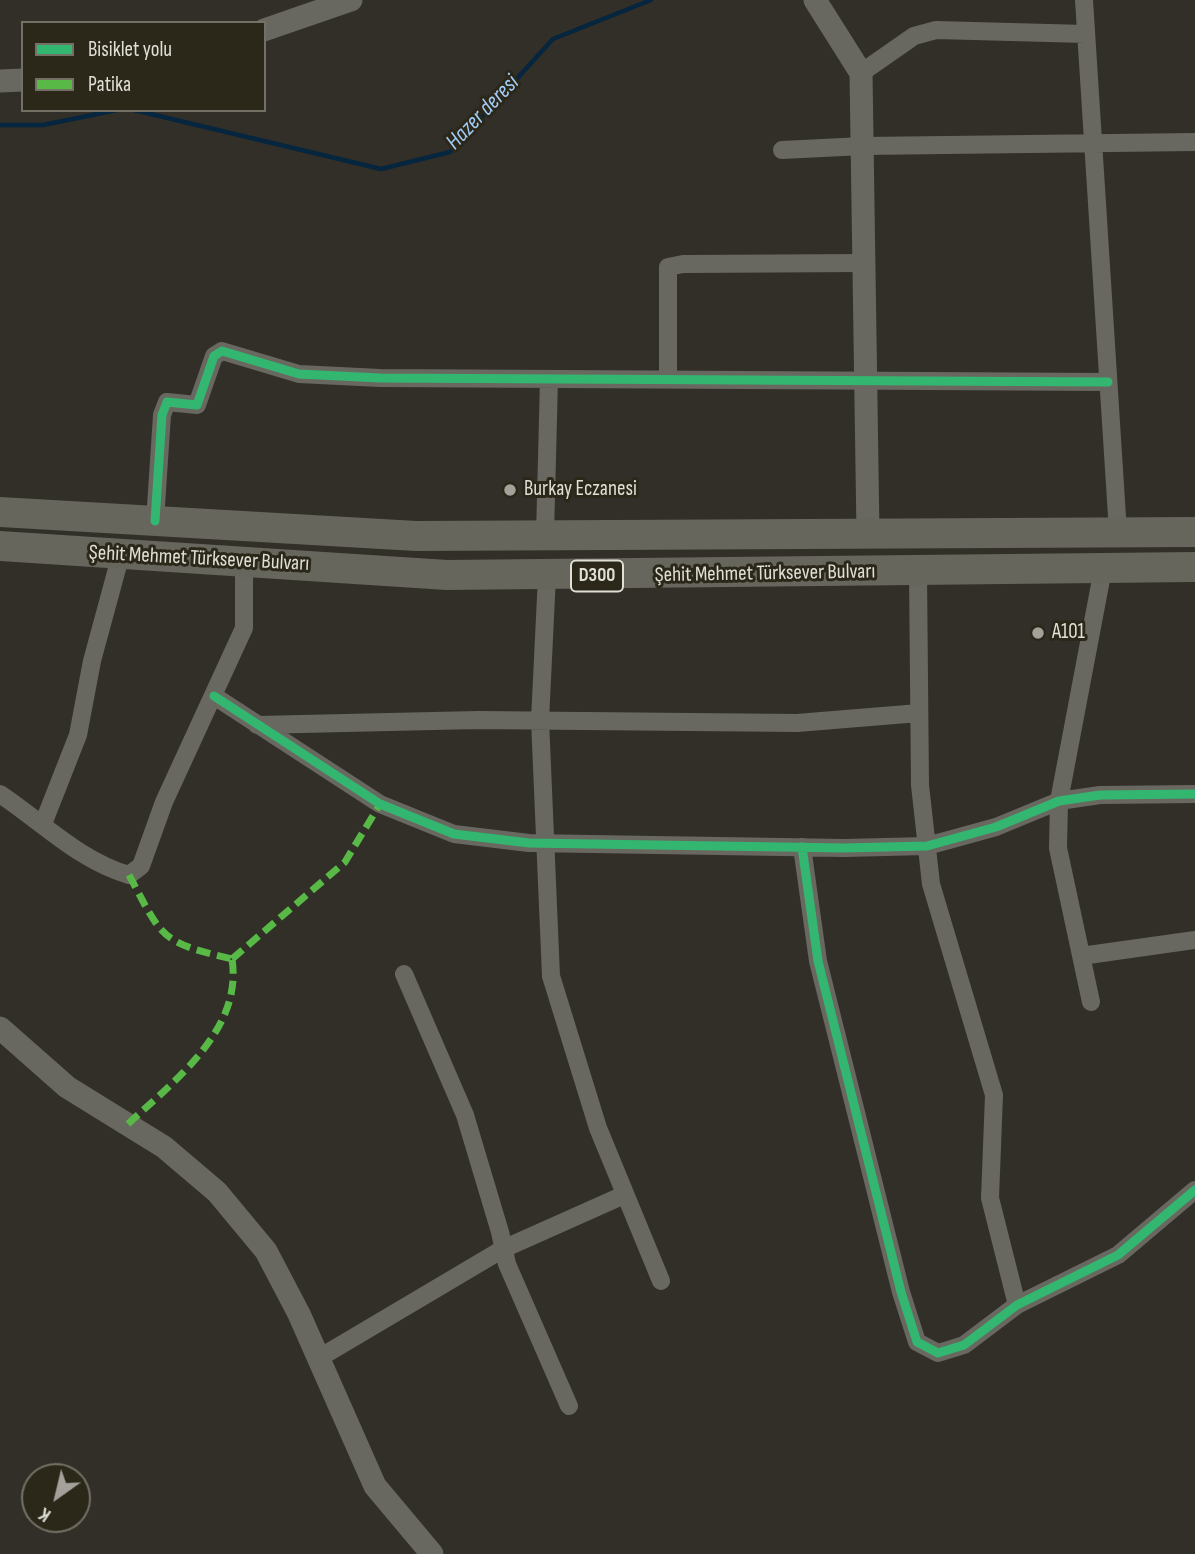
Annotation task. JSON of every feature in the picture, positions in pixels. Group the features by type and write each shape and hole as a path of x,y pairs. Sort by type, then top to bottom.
{"highway":[{"name":"Şehit Mehmet Türksever Bulvarı","path":"0,512 416,536 1195,532"},
{"name":"Şehit Mehmet Türksever Bulvarı","path":"0,546 447,575 1195,567"}],"street":[{"path":"266,29 351,0"},
{"path":"815,0 861,73 868,534"},
{"path":"1084,0 1118,532"},
{"path":"861,73 914,36 936,30 1086,34"},
{"path":"0,80 21,80"},
{"path":"782,150 863,146 1195,142"},
{"path":"668,379 668,267 683,264 865,263"},
{"path":"155,521 162,415 167,402 197,405 214,356 222,351 299,374 380,378 1108,382"},
{"path":"545,535 549,379"},
{"path":"43,824 78,735 92,661 121,554"},
{"path":"0,794 110,870 129,875 141,866 164,802 244,628 244,560"},
{"path":"1091,1002 1058,848 1059,801 1103,569"},
{"path":"918,572 920,785 931,884 994,1095 990,1198 1017,1305"},
{"path":"547,576 540,720 551,976 598,1128 661,1281"},
{"path":"214,696 380,804 454,834 544,843 927,846 996,827 1059,801 1100,795 1195,794"},
{"path":"257,725 540,720 797,723 919,713"},
{"path":"802,847 818,961 901,1292 917,1342 939,1353 964,1345 1017,1305 1118,1255 1195,1189"},
{"path":"1081,956 1195,940"},
{"path":"404,974 465,1115 503,1249 569,1406"},
{"path":"0,1028 67,1087 164,1147 217,1192 266,1251 319,1358 375,1486 432,1554"},
{"path":"319,1358 503,1249 624,1195"}],"waterway":[{"name":"Hazer deresi","path":"142,112 381,169 450,152 553,39 651,0"},
{"name":"Hazer deresi","path":"0,125 43,125 107,112"}],"marked path":[{"path":"232,959 345,862 380,804"},
{"path":"129,875 149,913 166,935 190,948 232,959"},
{"path":"128,1124 184,1072 216,1031 227,1009 233,985 232,959"}],"cycle path":[{"path":"155,521 162,415 167,402 197,405 214,356 222,351 299,374 380,378 1108,382"},
{"path":"214,696 380,804 454,834 529,843 844,848 927,846 996,827 1059,801 1100,795 1195,794"},
{"path":"802,847 818,961 901,1292 917,1342 938,1353 964,1345 1017,1305 1118,1255 1195,1190"}],"place":[{"name":"Burkay Eczanesi","path":"510,490"},
{"name":"A101","path":"1038,633"}]}
